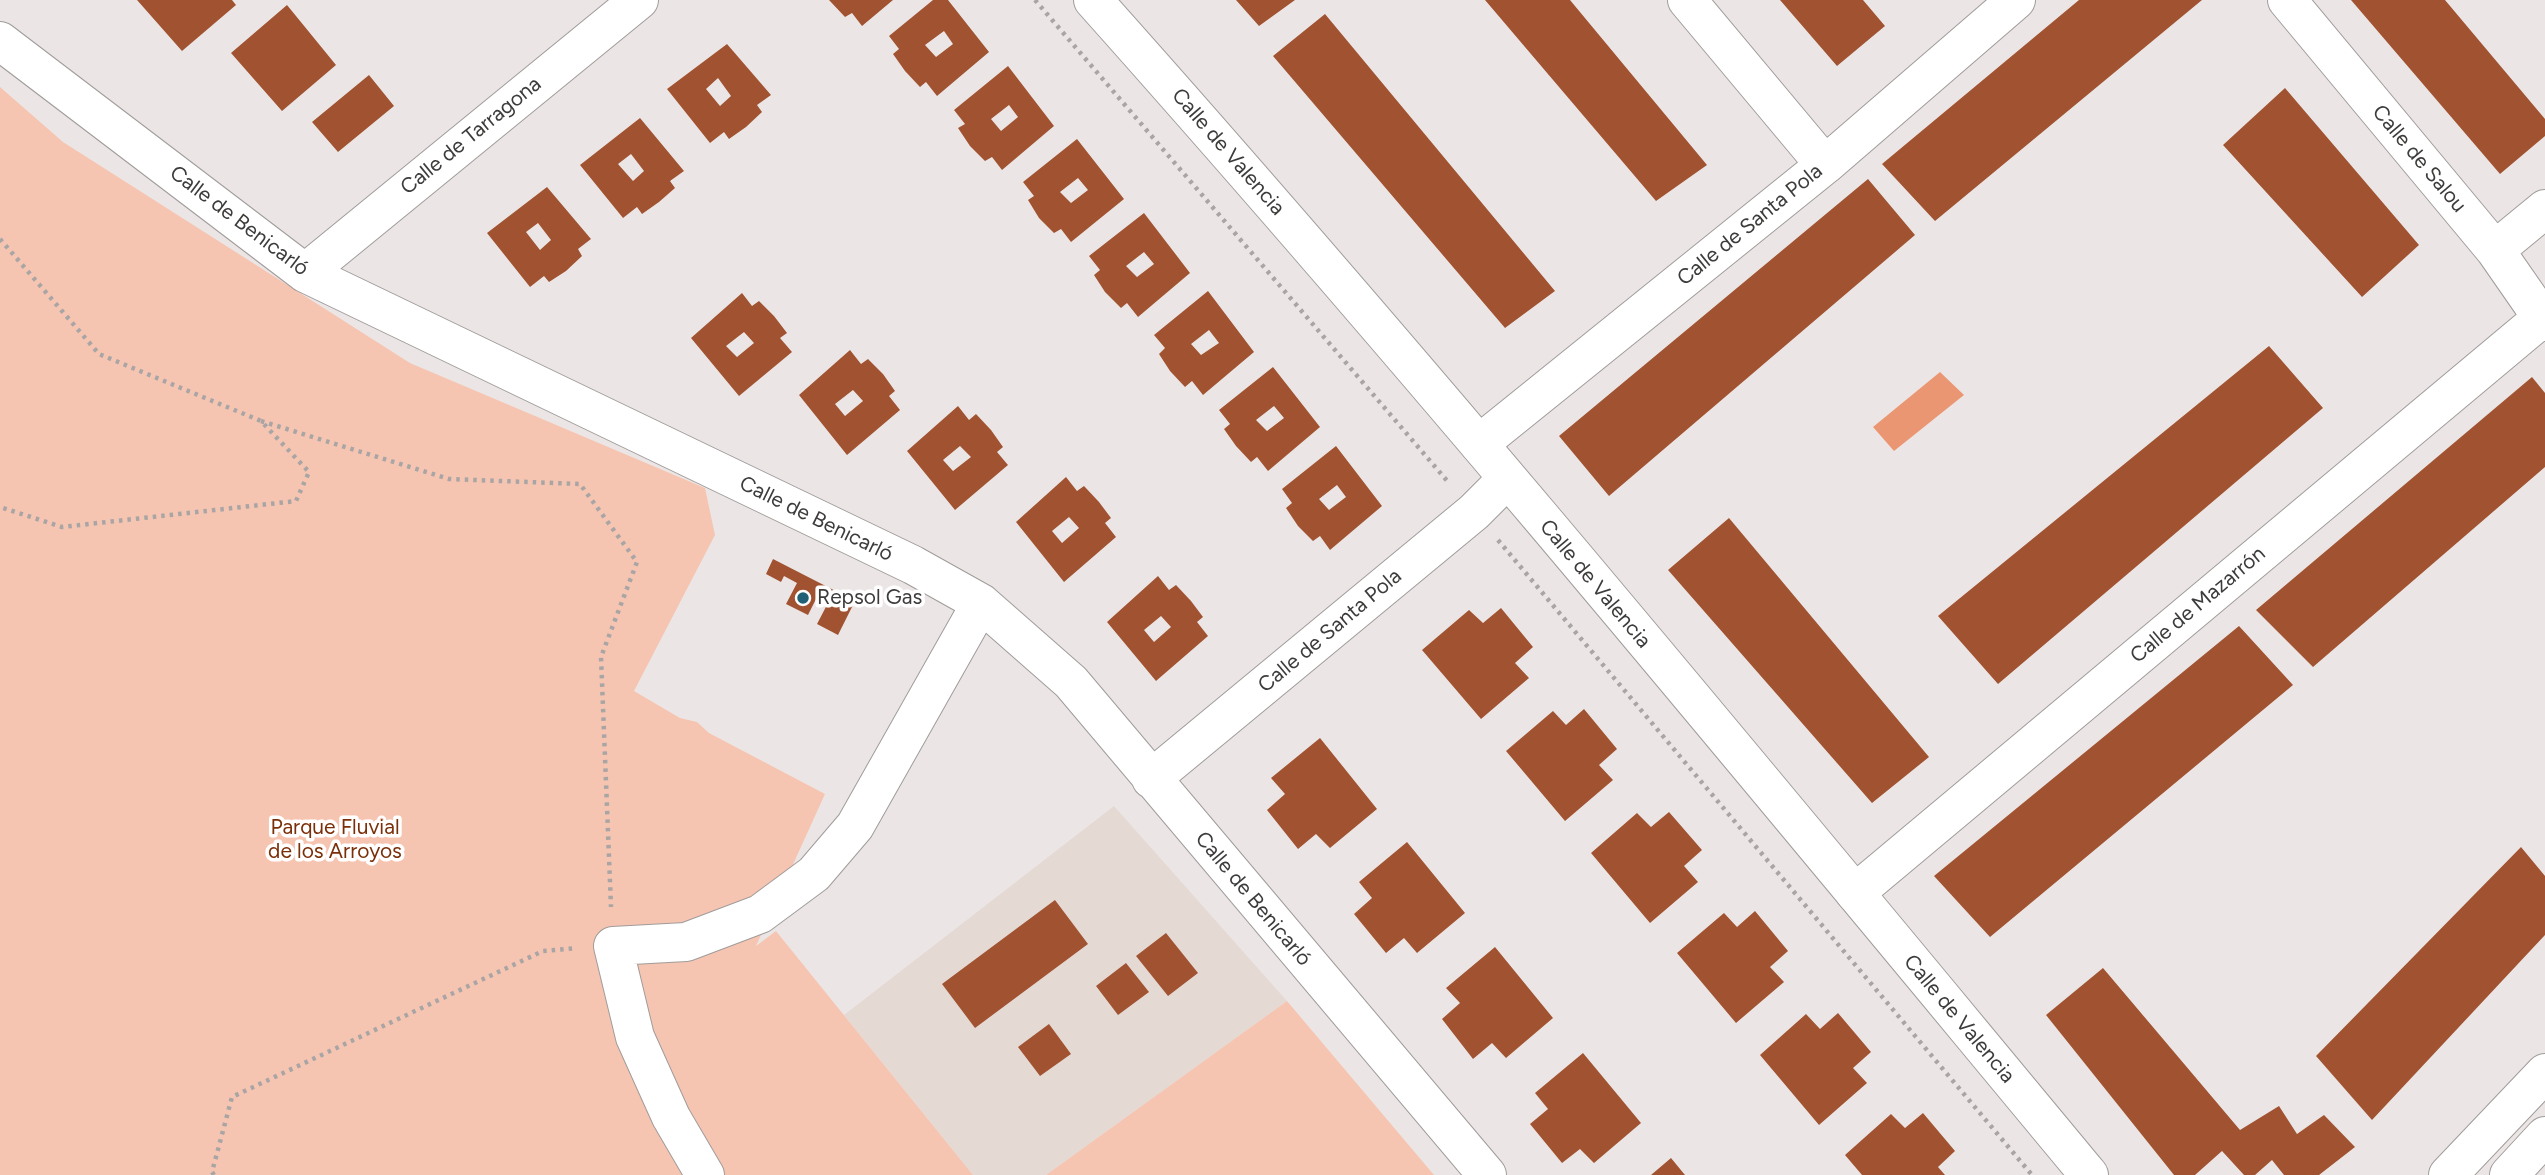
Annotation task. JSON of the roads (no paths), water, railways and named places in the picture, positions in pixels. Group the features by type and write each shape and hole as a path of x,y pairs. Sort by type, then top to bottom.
{"street":[{"name":"Calle de Tarragona","path":"304,273 639,0"},
{"name":"Calle de Valencia","path":"1094,0 1479,444 2089,1175"},
{"path":"1687,0 1825,166"},
{"name":"Calle de Santa Pola","path":"1479,444 1825,166 2016,0"},
{"name":"Calle de Salou","path":"2287,0 2495,250 2543,320"},
{"name":"Calle de Benicarló","path":"0,41 304,273 913,565 981,603 1070,682 1487,1175"},
{"path":"2495,250 2545,209"},
{"name":"Calle de Mazarrón","path":"1855,893 2543,320"},
{"name":"Calle de Santa Pola","path":"1151,779 1474,512 1507,479"},
{"path":"705,1175 670,1117 635,1037 613,946 686,942 760,914 814,874 855,826 981,603"},
{"path":"2448,1175 2545,1073"},
{"path":"2509,1175 2545,1136"}],"place":[{"name":"Repsol Gas","path":"803,598"}],"park label":[{"name":"Parque Fluvial de los Arroyos","path":"335,840"}]}
